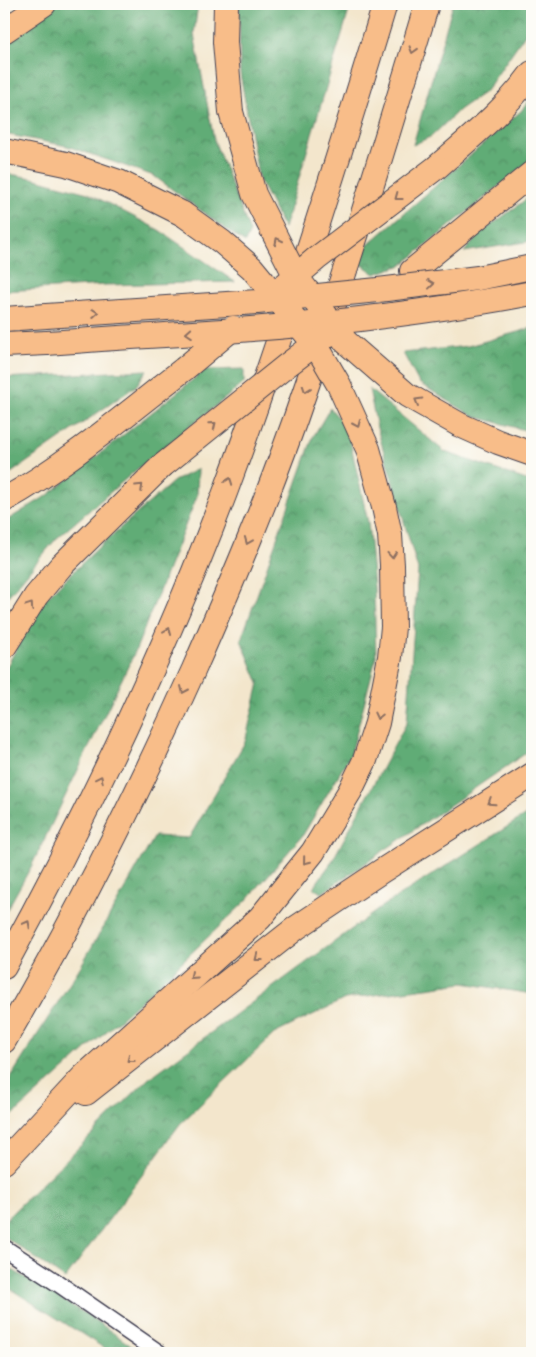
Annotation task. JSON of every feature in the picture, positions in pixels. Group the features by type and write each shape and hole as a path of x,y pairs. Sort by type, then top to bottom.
{"highway":[{"path":"4,31 44,4"},
{"path":"226,4 225,42 231,112 254,194 295,275 346,342 408,395 460,425 498,442 532,454"},
{"path":"4,967 65,852 129,719 169,629 221,501 309,249 385,4"},
{"path":"4,1040 86,892 153,758 220,610 250,538 305,393 372,185 427,4"},
{"path":"4,500 86,445 184,369 316,259 437,167 487,122 532,73"},
{"path":"4,152 66,164 119,182 183,214 222,242 252,268 317,347 339,385 368,449 384,507 390,535 393,627 390,657 377,723 365,760 350,791 313,852 260,918 83,1077 4,1162"},
{"path":"4,647 36,596 61,566 162,466 286,366 412,271 532,173"},
{"path":"4,319 257,302 478,278 532,267"},
{"path":"4,345 266,328 359,319 464,306 532,293"},
{"path":"36,1128 94,1086 296,928 532,775"}],"street":[{"path":"4,1248 159,1353"}],"green space":[{"path":"56,4 198,4 194,34 214,140 250,232 245,243 154,176 67,146 4,134 4,45"},
{"path":"239,4 351,4 284,228 259,180 240,73"},
{"path":"453,4 532,4 532,24 486,91 460,109 432,136 413,145"},
{"path":"532,97 532,159 402,265 375,274 353,258 521,111"},
{"path":"4,173 32,178 88,193 159,230 235,282 105,285 4,291"},
{"path":"532,195 532,241 464,252 482,232"},
{"path":"532,328 532,432 473,416 419,383 403,353 468,346"},
{"path":"244,369 244,383 135,471 56,539 4,601 4,522 48,495 205,370"},
{"path":"147,370 136,386 4,478 4,378"},
{"path":"369,389 445,452 532,482 532,749 322,893 313,888 331,863 407,722 418,570 377,428"},
{"path":"330,408 347,427 368,522 374,587 376,658 351,754 303,835 246,901 144,998 4,1123 4,1088 82,964 155,836 189,838 245,742 259,683 241,640 313,437"},
{"path":"198,469 197,496 135,652 31,867 4,915 4,674 6,668 41,603 104,542 174,481"},
{"path":"532,811 532,994 463,983 345,999 274,1034 180,1124 65,1279 4,1236 4,1221 148,1079 383,906"},
{"path":"4,1265 91,1317 141,1353 112,1353 4,1285"}]}
